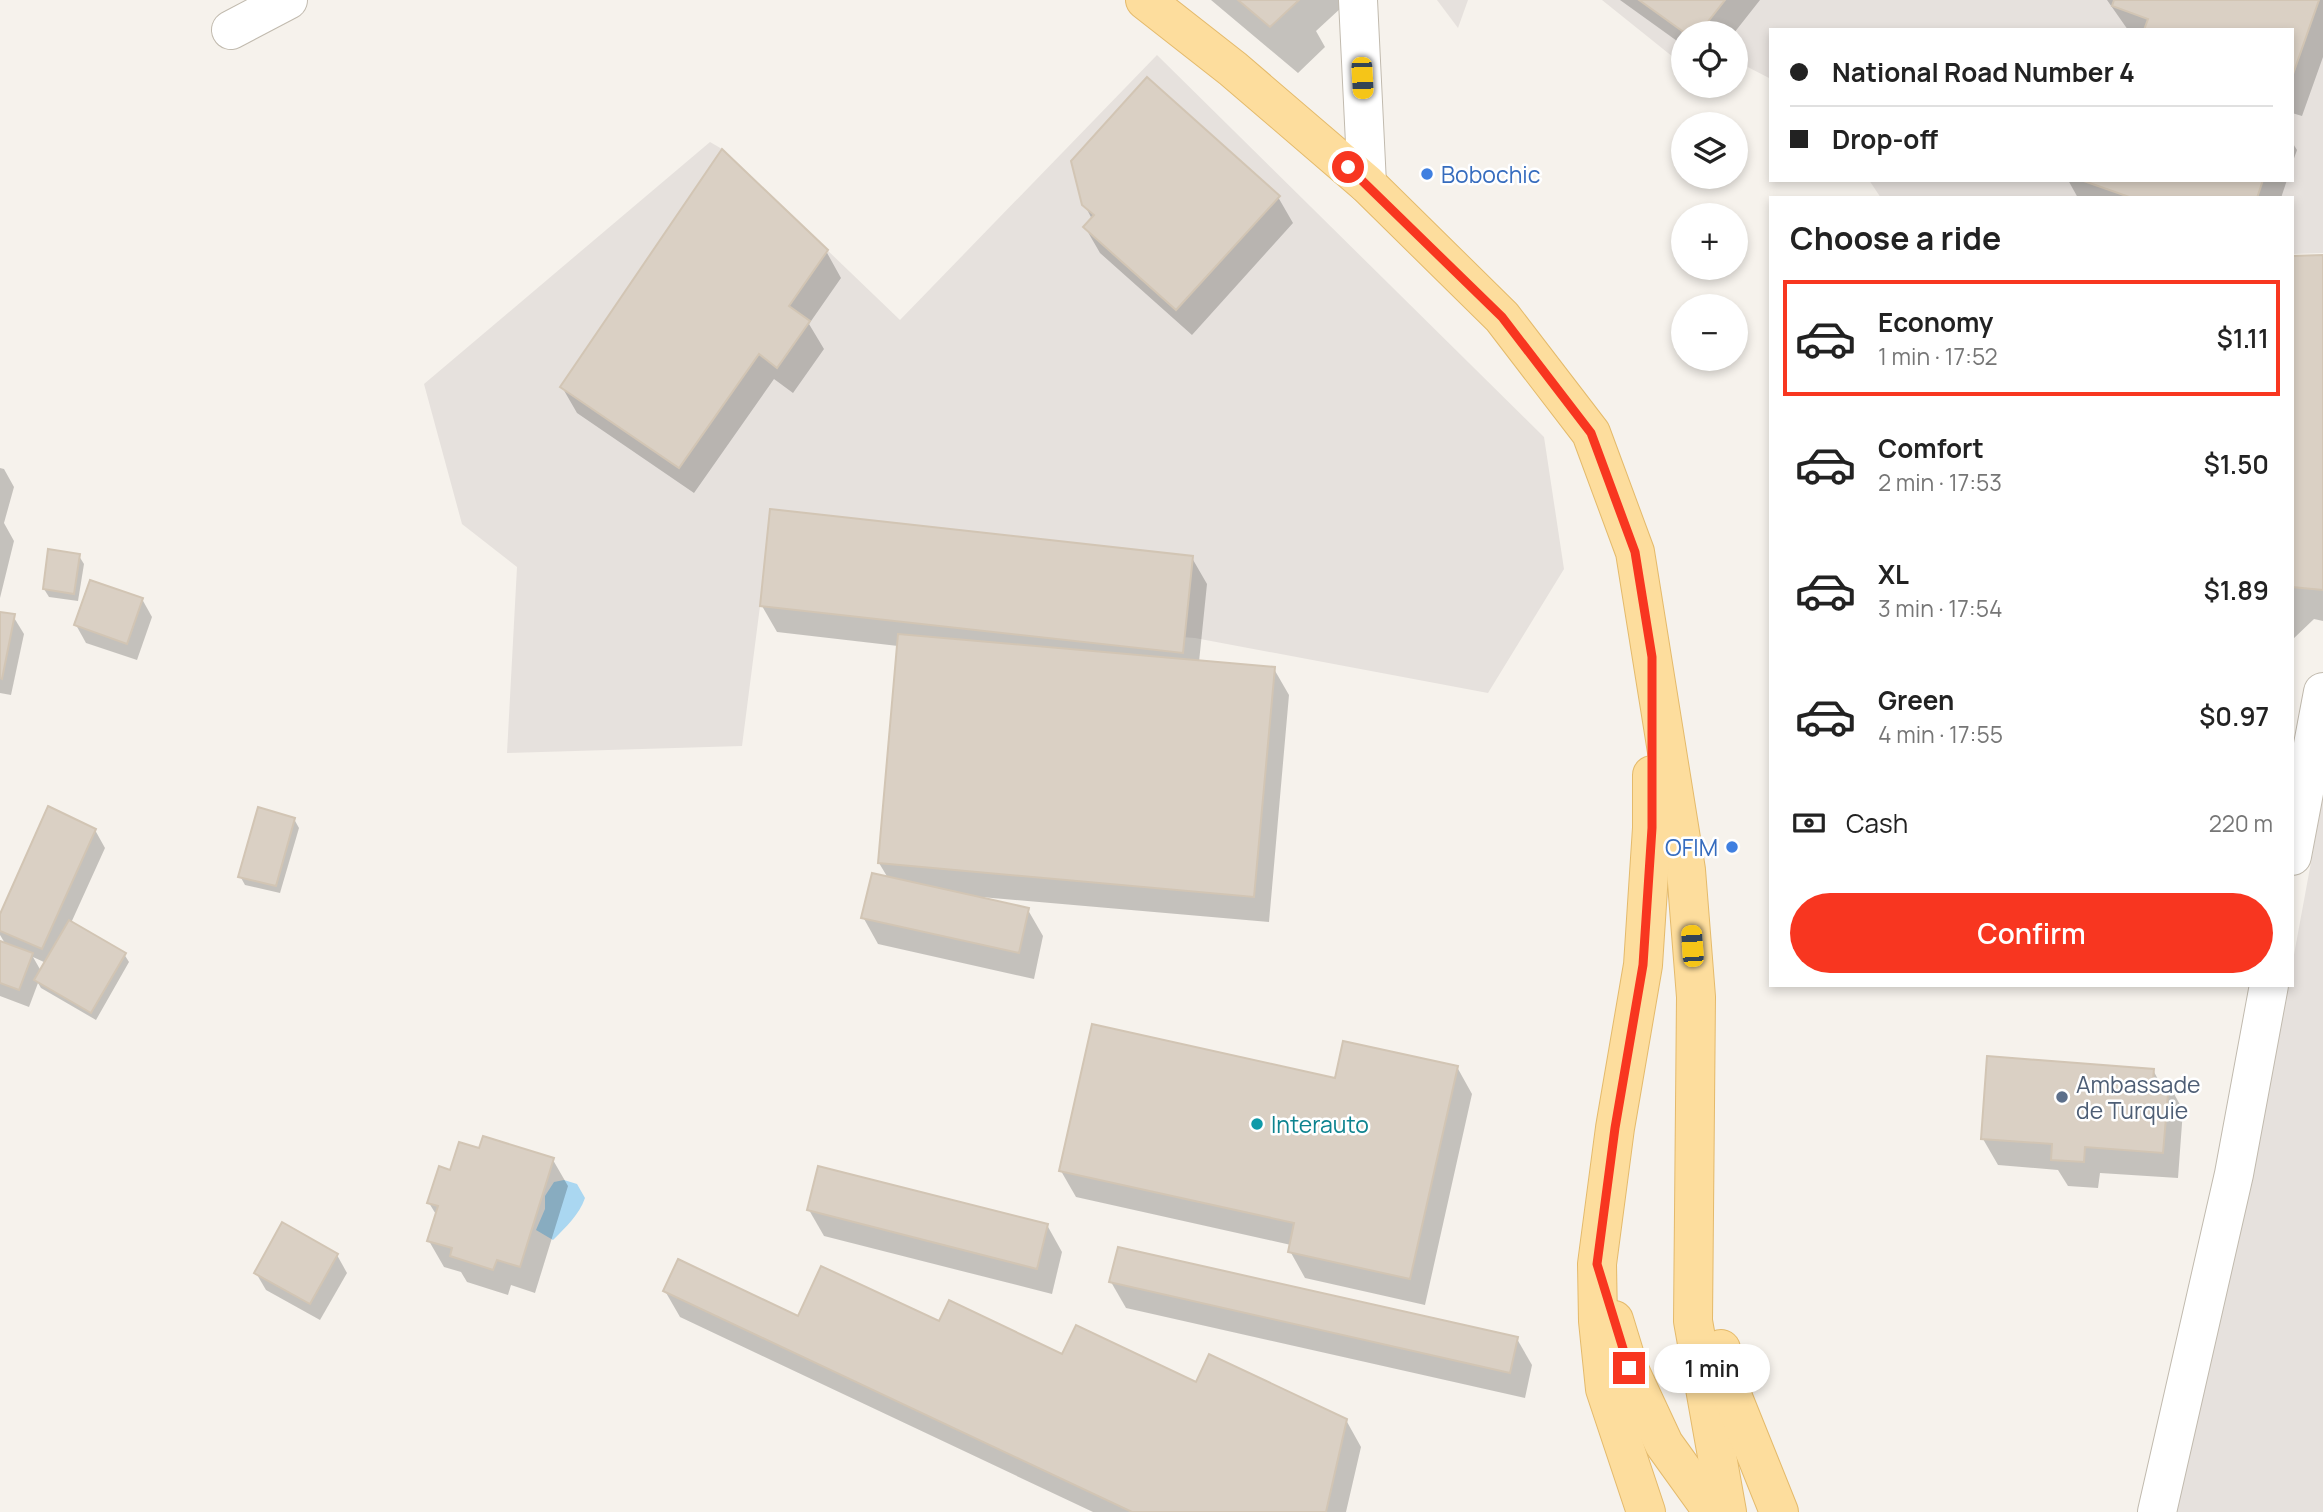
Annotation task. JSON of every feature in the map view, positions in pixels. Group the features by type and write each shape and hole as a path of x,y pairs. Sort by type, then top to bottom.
{"main road":[{"path":"1146,0 1233,69 1367,184 1502,317 1591,433 1635,552 1686,870 1696,997 1693,1321 1727,1512"},
{"path":"1646,1512 1605,1389 1598,1321 1597,1264 1615,1128 1643,965 1652,828 1652,657"},
{"path":"1693,1231 1732,1395 1779,1512"},
{"path":"1597,1264 1629,1368 1664,1444 1713,1512"}],"lane":[{"path":"230,30 288,0"},
{"path":"1358,0 1367,184"},
{"path":"2294,845 2323,692"},
{"path":"2157,1512 2234,1174 2269,987"}],"shaded area":[{"path":"1437,0 1468,0 1458,28"},
{"path":"1602,0 2323,0 2323,253 2294,254 2294,196 1880,196 1870,182 2294,182 2294,28 1769,28 1769,78 1748,67 1748,21 1671,21 1671,55"},
{"path":"1157,55 1544,437 1564,569 1488,693 1195,638 760,606 742,746 507,753 517,567 462,524 424,384 710,142 722,149 900,320"},
{"path":"2323,797 2323,1512 2174,1512 2247,1202 2288,987 2294,987 2294,955"}],"water":[{"path":"564,1180 577,1184 585,1198 576,1215 553,1240 536,1230 545,1209 545,1196 554,1182"}],"building":[{"path":"1238,0 1299,0 1270,27"},
{"path":"1639,0 1725,0 1708,21 1671,23"},
{"path":"2114,0 2319,0 2294,71 2294,28 2145,28 2148,19 2112,6"},
{"path":"1147,77 1280,196 1176,310 1083,227 1094,215 1082,205 1071,161"},
{"path":"722,149 828,250 789,306 810,321 777,368 759,354 679,468 560,387"},
{"path":"2087,182 2262,182 2258,196 2126,196"},
{"path":"2323,255 2323,590 2294,587 2294,256"},
{"path":"770,509 1193,556 1183,653 760,606"},
{"path":"48,549 80,554 74,594 43,589"},
{"path":"90,580 143,598 127,644 74,625"},
{"path":"0,612 15,614 2,679 0,678"},
{"path":"898,634 1275,667 1254,897 878,863"},
{"path":"48,806 96,829 42,949 0,931 0,914"},
{"path":"258,807 295,818 276,886 238,877"},
{"path":"872,873 1029,908 1019,953 861,918"},
{"path":"69,920 126,953 91,1013 34,980"},
{"path":"0,941 33,953 19,990 0,983"},
{"name":"Interauto","path":"1092,1024 1335,1078 1343,1041 1458,1066 1410,1279 1288,1252 1294,1223 1059,1171"},
{"path":"1987,1056 2154,1069 2153,1080 2169,1082 2163,1153 2085,1147 2084,1162 2051,1160 2052,1144 1981,1139"},
{"path":"483,1136 554,1158 520,1267 497,1260 493,1270 450,1256 452,1248 427,1241 438,1206 427,1203 439,1166 450,1170 459,1142 479,1148"},
{"path":"818,1166 1048,1224 1037,1269 807,1210"},
{"path":"282,1222 338,1254 310,1304 254,1273"},
{"path":"1118,1247 1518,1337 1510,1373 1109,1282"},
{"path":"678,1259 798,1316 821,1266 939,1321 949,1300 1062,1354 1076,1325 1196,1382 1209,1354 1347,1419 1326,1512 1132,1512 663,1291"}],"place":[{"name":"Bobochic","path":"1427,174"},
{"name":"OFIM","path":"1732,847"},
{"name":"Ambassade de Turquie","path":"2062,1097"},
{"name":"Interauto","path":"1257,1124"}],"route":[{"path":"1348,167 1502,317 1591,433 1635,552 1652,657 1652,828 1643,965 1615,1128 1597,1264 1629,1368"}]}
